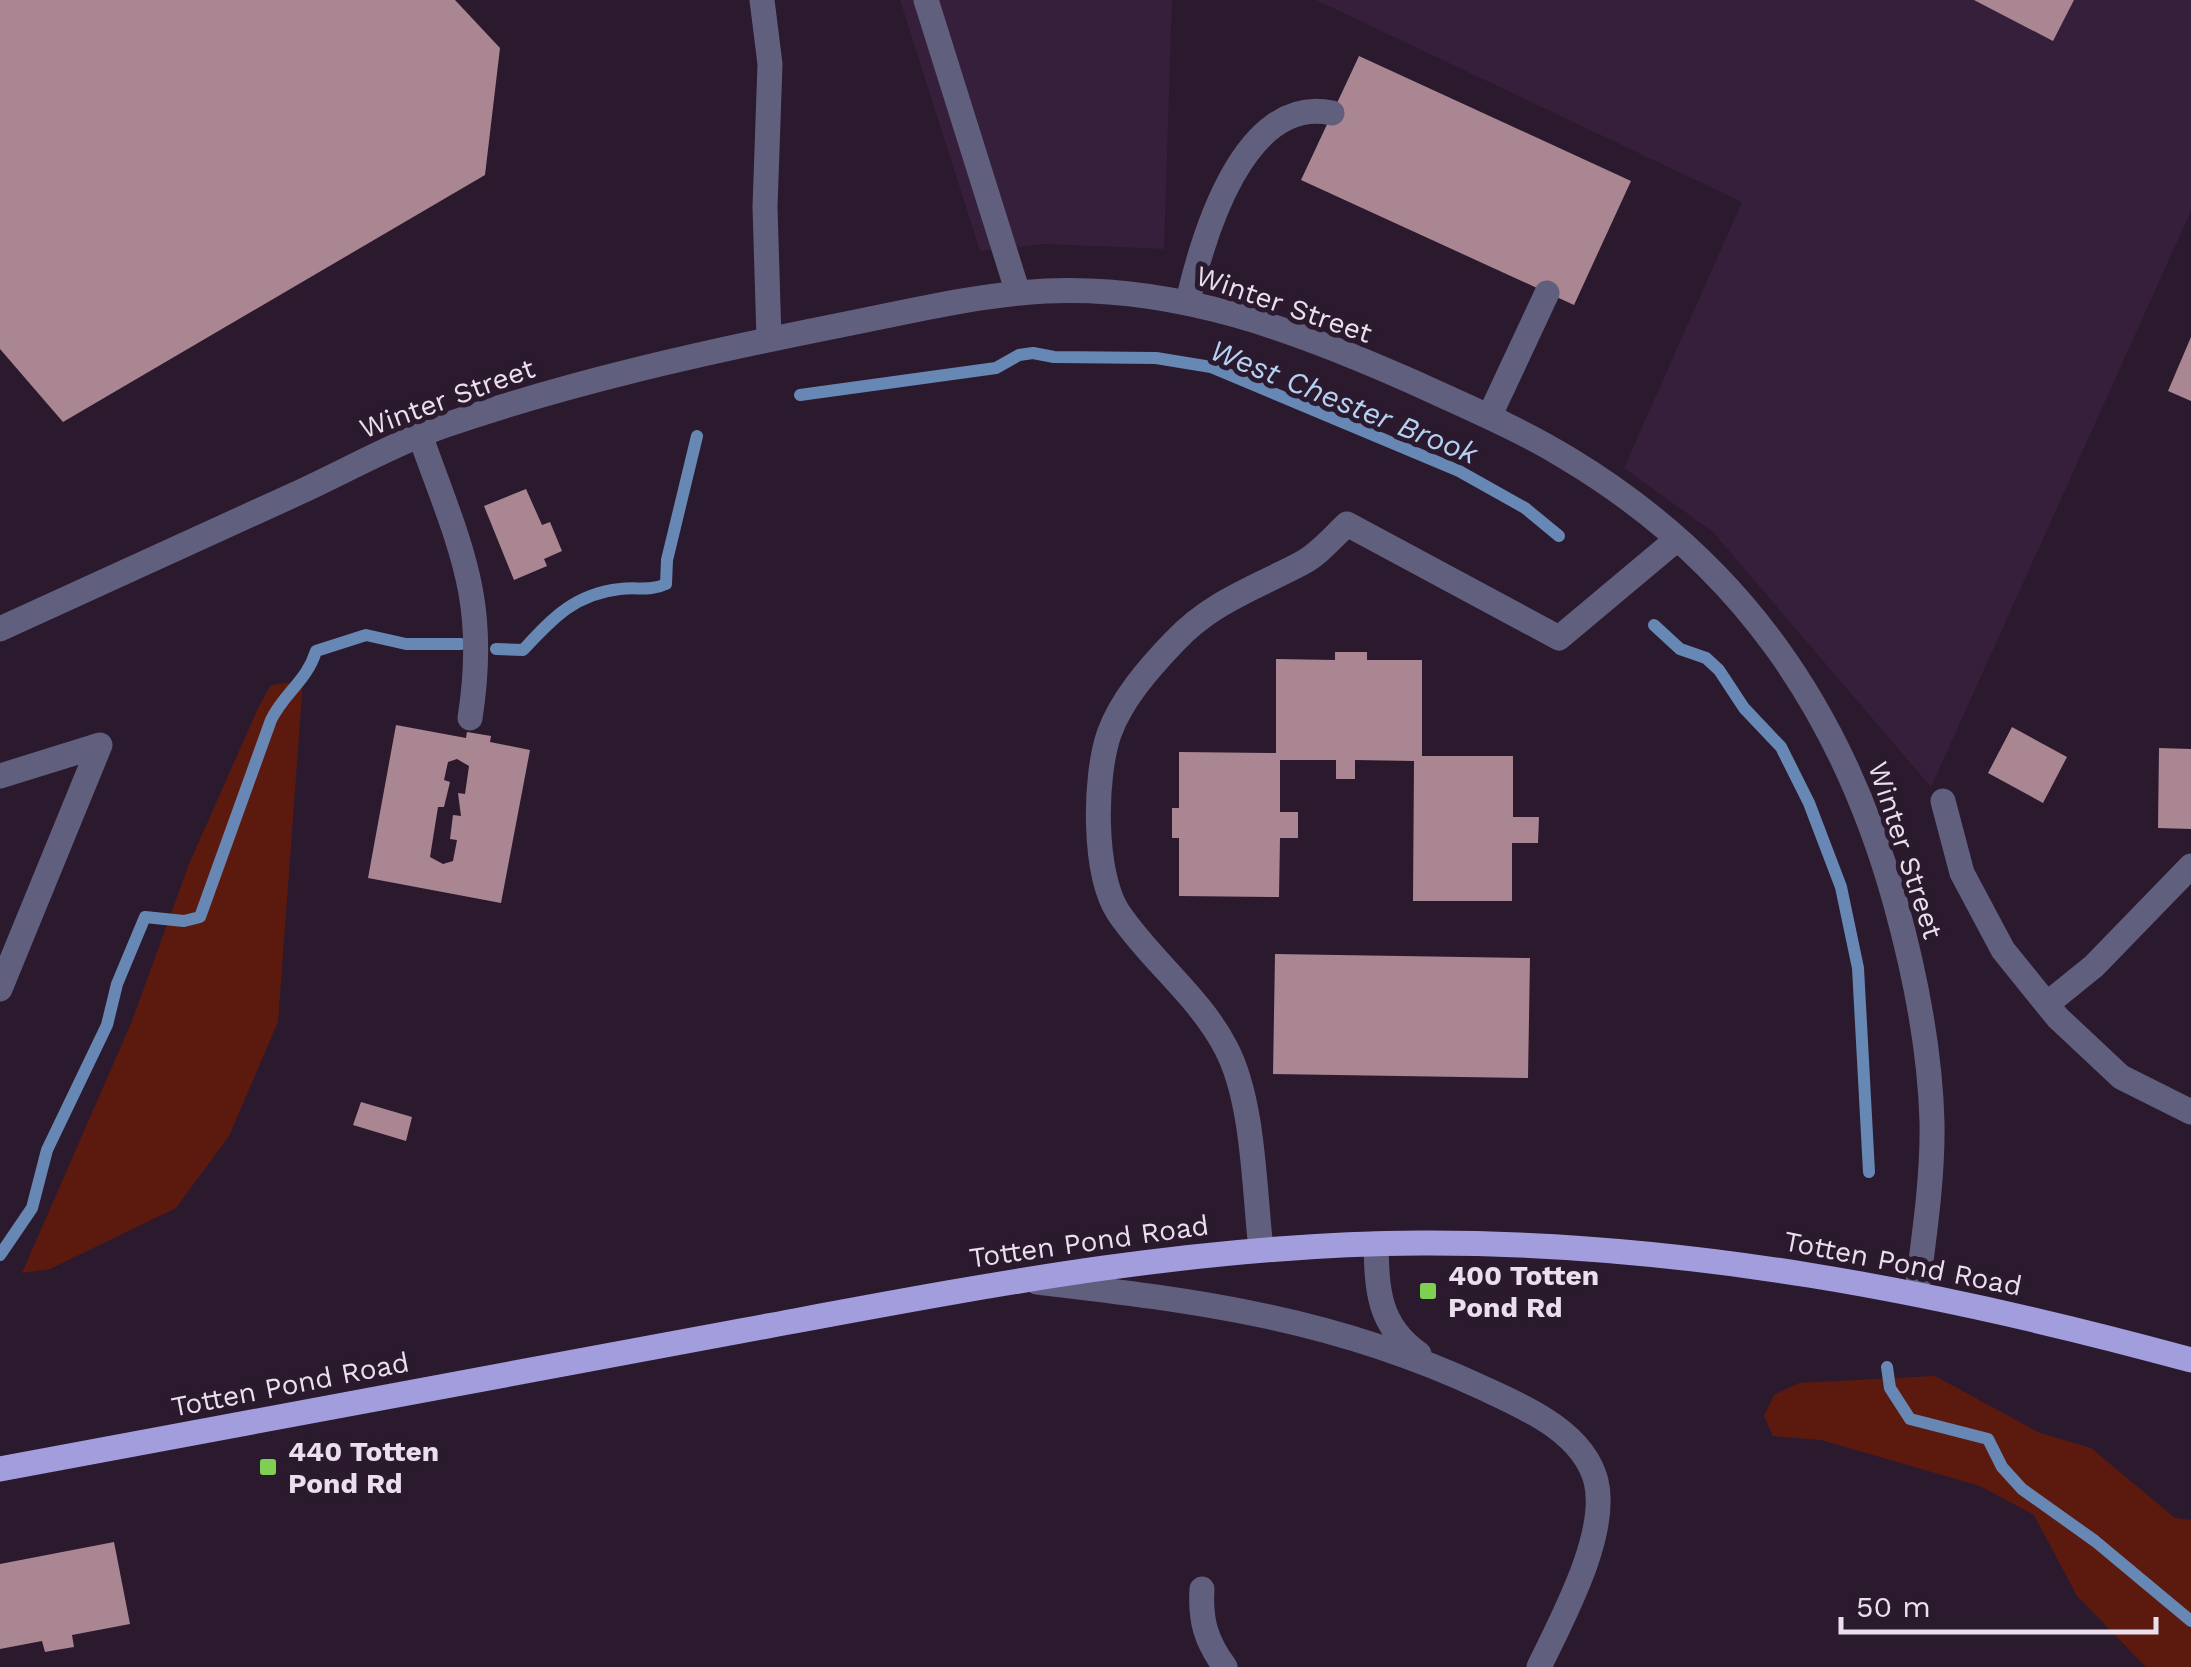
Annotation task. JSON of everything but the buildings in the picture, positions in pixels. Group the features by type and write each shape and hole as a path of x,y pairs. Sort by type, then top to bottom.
{"main road":[{"name":"Totten Pond Road","path":"0,1469 1017,1280 1261,1249 1376,1244 1654,1254 1917,1292 2191,1360"}],"street":[{"path":"762,0 770,51 765,208 769,339"},
{"path":"926,0 1018,293"},
{"path":"1188,301 1216,208 1260,139 1291,112 1313,109 1332,113"},
{"name":"Winter Street","path":"0,629 420,435 576,385 769,339 1018,293 1100,290 1188,301 1275,326 1490,417 1571,460 1676,540 1756,620 1803,683 1845,760 1886,871 1906,941 1929,1070 1931,1164 1917,1292"},
{"path":"1490,417 1547,292"},
{"path":"420,435 475,598 479,645 470,718"},
{"path":"1261,1249 1236,1070 1213,1028 1136,937 1107,889 1100,834 1102,776 1117,716 1155,664 1196,621 1245,588 1302,564 1347,524 1559,638 1676,540"},
{"path":"0,776 100,745 0,989"},
{"name":"Winter Street","path":"1942,801 1962,873 2003,950 2047,1004 2120,1077 2191,1112"},
{"path":"2047,1004 2094,966 2191,866"},
{"path":"1376,1244 1377,1293 1386,1320 1397,1335 1435,1365"},
{"path":"1017,1280 1256,1311 1341,1332 1435,1365 1552,1425 1582,1450 1596,1480 1598,1505 1591,1542 1539,1667"},
{"path":"1202,1590 1200,1614 1206,1635 1224,1667"}],"shaded area":[{"path":"900,0 1172,0 1164,249 1043,244 980,251"},
{"path":"1316,0 2191,0 2191,211 1931,787 1713,532 1624,468 1742,202"},
{"path":"303,681 278,1022 229,1136 176,1208 50,1269 22,1273 132,1021 189,864 259,706 271,685"},
{"path":"1935,1376 2040,1433 2091,1448 2175,1518 2191,1520 2191,1667 2146,1667 2077,1596 2034,1515 1980,1486 1821,1440 1773,1436 1764,1416 1774,1395 1799,1383"}],"waterway":[{"name":"West Chester Brook","path":"800,395 996,368 1019,355 1033,353 1054,357 1156,358 1211,367 1459,471 1525,508 1559,536"},
{"name":"West Chester Brook","path":"496,649 523,650 554,618 590,596 666,584 667,560 697,436"},
{"name":"West Chester Brook","path":"1654,625 1680,649 1706,658 1719,670 1744,708 1781,747 1809,803 1841,887 1858,968 1869,1172"},
{"name":"West Chester Brook","path":"0,1255 32,1208 47,1150 107,1025 117,984 145,917 184,921 200,917 271,720 307,671 316,651 366,635 406,644 461,644"},
{"name":"West Chester Brook","path":"1887,1367 1890,1388 1910,1419 1988,1439 2002,1467 2022,1489 2095,1541 2191,1621"}],"place":[{"name":"400 Totten Pond Rd","path":"1428,1291"},
{"name":"440 Totten Pond Rd","path":"268,1467"}]}
